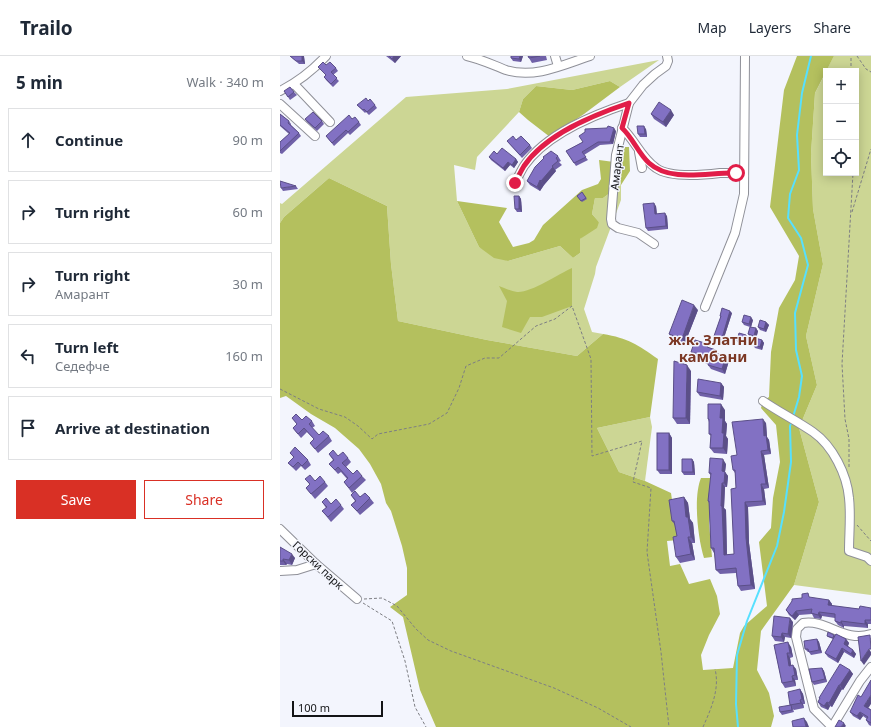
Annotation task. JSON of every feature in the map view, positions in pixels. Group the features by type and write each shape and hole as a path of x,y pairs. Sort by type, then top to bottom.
{"street":[{"path":"280,91 294,84 313,70 326,56"},
{"path":"467,56 506,70 526,73 544,71 590,56"},
{"path":"555,56 558,66"},
{"name":"Амарант","path":"654,244 638,234 618,228 612,224 611,219 616,155 629,103 643,85 666,66 668,61 667,56"},
{"path":"705,307 737,228 744,194 745,56"},
{"path":"294,84 330,122"},
{"path":"515,183 524,166 537,152 552,140 583,120 601,112 629,103"},
{"path":"280,104 315,136"},
{"path":"622,128 648,162 657,170 669,174 682,175 736,173 744,176"},
{"path":"639,151 642,168"},
{"path":"763,401 813,432 833,453 842,472 849,497 849,551 867,557 871,561"},
{"name":"Горски парк","path":"280,529 316,564 358,600"},
{"path":"280,571 297,570 316,564"},
{"path":"871,634 860,637 851,636 811,622 803,623 797,629 796,637 814,709 832,727 871,666"}],"path":[{"path":"851,56 851,68"},
{"path":"857,56 866,69 871,72"},
{"path":"851,215 871,149"},
{"path":"849,468 849,439 842,364 853,176"},
{"path":"280,389 320,409 345,417 358,426 372,439 378,434 429,424 447,413 459,388 466,366 485,358 500,358 536,326 555,319 572,306 591,359 592,456 642,441 633,482 651,488 647,552 661,652 669,727"},
{"path":"855,522 871,541"},
{"path":"358,600 382,598 397,606 416,629 428,640 451,651 554,688 598,708 631,727"},
{"path":"358,600 392,621 405,661 415,707 426,727"},
{"path":"703,727 714,702 717,676 715,669"}],"green space":[{"path":"797,56 834,56 828,68 823,68 823,77 815,93 811,154 813,209 823,264 806,336 817,385 799,428 819,502 794,585 761,631 757,670 769,693 774,716 771,727 436,727 420,690 403,617 390,607 407,595 407,568 402,546 391,511 386,503 381,484 370,464 359,449 335,428 311,414 286,396 280,398 280,223 284,217 329,178 387,206 391,264 398,321 487,340 577,356 603,334 632,343 658,359 650,417 597,428 619,472 645,481 671,493 678,540 667,541 670,566 680,564 689,584 710,579 717,596 720,614 701,655 703,670 733,668 740,633 744,626 767,606 759,542 771,528 773,498 780,462 776,425 761,408 763,401 769,397 771,352 779,308 795,280 799,256 770,207 784,90"},
{"path":"834,56 871,56 871,595 794,585 819,502 799,428 817,385 806,336 823,264 813,209 811,154 815,93 823,78 823,176 859,176 859,68 828,68"},
{"path":"659,60 620,87 610,81 572,90 536,86 523,99 519,112 477,157 475,170 454,165 457,201 479,247 508,261 560,246 573,258 580,253 580,239 599,222 592,214 595,198 603,198 621,185 621,200 596,267 584,309 592,332 603,334 577,356 487,340 398,321 391,264 387,206 329,178 284,217 280,223 280,203 282,204 406,97 507,89"},
{"path":"610,81 620,87 550,137 519,112 523,99 536,86 572,90"},
{"path":"625,147 629,147 630,171 621,185 603,198 595,198 592,214 599,222 597,228 580,239 580,253 573,258 560,246 508,261 494,258 479,247 457,201 507,208 499,222 513,247 529,243 534,240 543,225 582,190 598,184 601,179 599,160 614,162"},
{"path":"572,268 572,306 542,317 530,317 521,333 502,327 507,301 499,286 515,292 523,292 530,290"},
{"path":"650,417 652,427 645,481 619,472 597,428"},
{"path":"701,478 710,478 709,523 712,557 704,558 697,518 697,496"}],"building":[{"path":"290,56 302,56 302,61 296,61"},
{"path":"511,56 520,56 519,59 511,58"},
{"path":"528,56 540,56 529,58"},
{"path":"323,62 326,65 330,62 336,68 331,72 337,78 331,84 324,77 326,75 318,67"},
{"path":"290,87 294,92 288,97 284,91"},
{"path":"366,98 368,101 370,99 375,105 367,112 357,105"},
{"path":"659,102 671,110 663,122 651,114"},
{"path":"313,112 322,121 315,128 305,119"},
{"path":"280,114 289,121 288,123 299,133 280,151 280,142 290,133 280,125"},
{"path":"349,115 352,119 355,117 359,122 348,132 346,130 332,143 326,136"},
{"path":"608,126 614,128 610,142 598,142 582,152 586,157 574,163 566,151 583,142 579,136 585,132 585,129 607,128"},
{"path":"637,126 644,126 645,134 638,134"},
{"path":"513,136 516,140 521,136 530,145 520,155 507,141"},
{"path":"502,148 516,159 512,165 508,162 503,168 489,157 494,151 497,154"},
{"path":"551,151 558,156 556,158 558,161 552,166 553,167 541,181 540,180 537,187 527,181 535,167 544,158 543,157"},
{"path":"280,181 296,186 281,188"},
{"path":"582,192 586,198 581,201 577,196"},
{"path":"514,196 519,196 519,209 515,209"},
{"path":"654,203 655,214 665,213 666,226 646,228 643,204"},
{"path":"682,300 694,305 682,339 669,334"},
{"path":"722,308 730,311 722,338 714,336 721,316"},
{"path":"744,315 751,317 749,324 742,322"},
{"path":"760,320 766,322 764,329 758,327"},
{"path":"750,327 756,328 754,336 748,334"},
{"path":"739,333 746,335 744,342 737,341"},
{"path":"755,338 762,340 760,347 753,345"},
{"path":"695,340 708,344 707,347 716,350 715,353 726,356 722,369 708,365 709,361 702,359 703,355 691,352"},
{"path":"674,361 687,365 686,418 673,418"},
{"path":"698,379 721,383 720,396 697,392"},
{"path":"708,404 721,404 720,418 723,418 722,433 724,433 723,448 710,448 711,434 709,434"},
{"path":"296,414 302,420 306,416 312,421 309,424 319,435 323,431 329,436 315,449 310,443 314,439 304,428 298,434 293,428 297,424 292,418"},
{"path":"763,419 764,436 766,435 768,450 761,451 766,484 761,484 763,501 745,502 746,538 751,585 738,586 736,568 716,570 714,548 711,548 708,501 711,473 709,473 710,458 723,459 722,471 725,472 724,483 722,483 721,506 724,555 734,554 731,489 736,488 735,470 733,470 731,456 737,455 732,422"},
{"path":"657,433 669,433 669,470 657,470"},
{"path":"295,447 308,460 302,466 298,462 293,467 288,463 294,457 290,453"},
{"path":"333,450 338,456 343,452 348,458 342,463 353,474 357,470 362,476 349,488 344,482 348,478 338,467 335,470 329,464 334,460 329,454"},
{"path":"682,459 692,459 693,472 682,472"},
{"path":"310,475 315,481 320,476 325,482 311,494 306,488 310,484 305,479"},
{"path":"355,491 360,497 365,493 370,498 357,511 351,505 356,501 351,495"},
{"path":"684,497 686,517 688,517 691,537 688,537 691,554 676,557 673,537 677,536 674,521 672,521 669,500"},
{"path":"326,498 331,504 336,499 341,505 328,517 322,511 327,507 322,502"},
{"path":"280,547 292,554 289,560 283,559 283,561 280,561"},
{"path":"808,593 809,597 829,600 828,605 859,609 860,606 871,608 871,620 865,620 865,624 841,621 841,623 835,621 835,614 819,612 818,615 811,613 812,609 796,611 792,616 786,610 792,599 802,598 802,594"},
{"path":"774,616 790,618 788,634 782,633 781,637 772,636"},
{"path":"828,632 834,635 833,638 827,636"},
{"path":"836,634 846,639 844,644 853,650 851,654 842,648 836,659 825,653"},
{"path":"870,635 871,649 869,649 861,661 858,637"},
{"path":"817,639 819,650 809,652 808,649 805,649 804,641"},
{"path":"788,642 790,653 787,653 789,666 793,665 795,675 792,676 793,681 782,683 774,645"},
{"path":"840,664 850,670 839,685 829,703 827,702 824,706 818,702 819,698"},
{"path":"822,668 825,679 812,682 809,669"},
{"path":"871,680 871,695 864,706 871,710 871,723 866,720 868,717 860,712 857,716 850,712 858,695 861,697"},
{"path":"800,689 802,699 800,700 801,703 790,705 788,692"},
{"path":"791,705 792,710 780,712 779,707"},
{"path":"804,718 806,727 793,727 792,721"},
{"path":"839,720 844,723 841,727 835,727"}],"waterway":[{"path":"793,417 799,397 802,376 796,350 795,313 808,265 801,238 788,218 790,194 799,170 797,135 802,93 811,56"},
{"path":"738,727 736,704 737,655 747,621 777,546 784,512 791,462 790,426 792,421"}],"district":[{"name":"ж.к. Златни камбани","path":"713,348"}],"route":[{"path":"515,183 524,166 537,152 552,140 583,120 601,112 629,103 622,128 631,138 641,154 657,170 669,174 682,175 727,172 736,173"}]}
